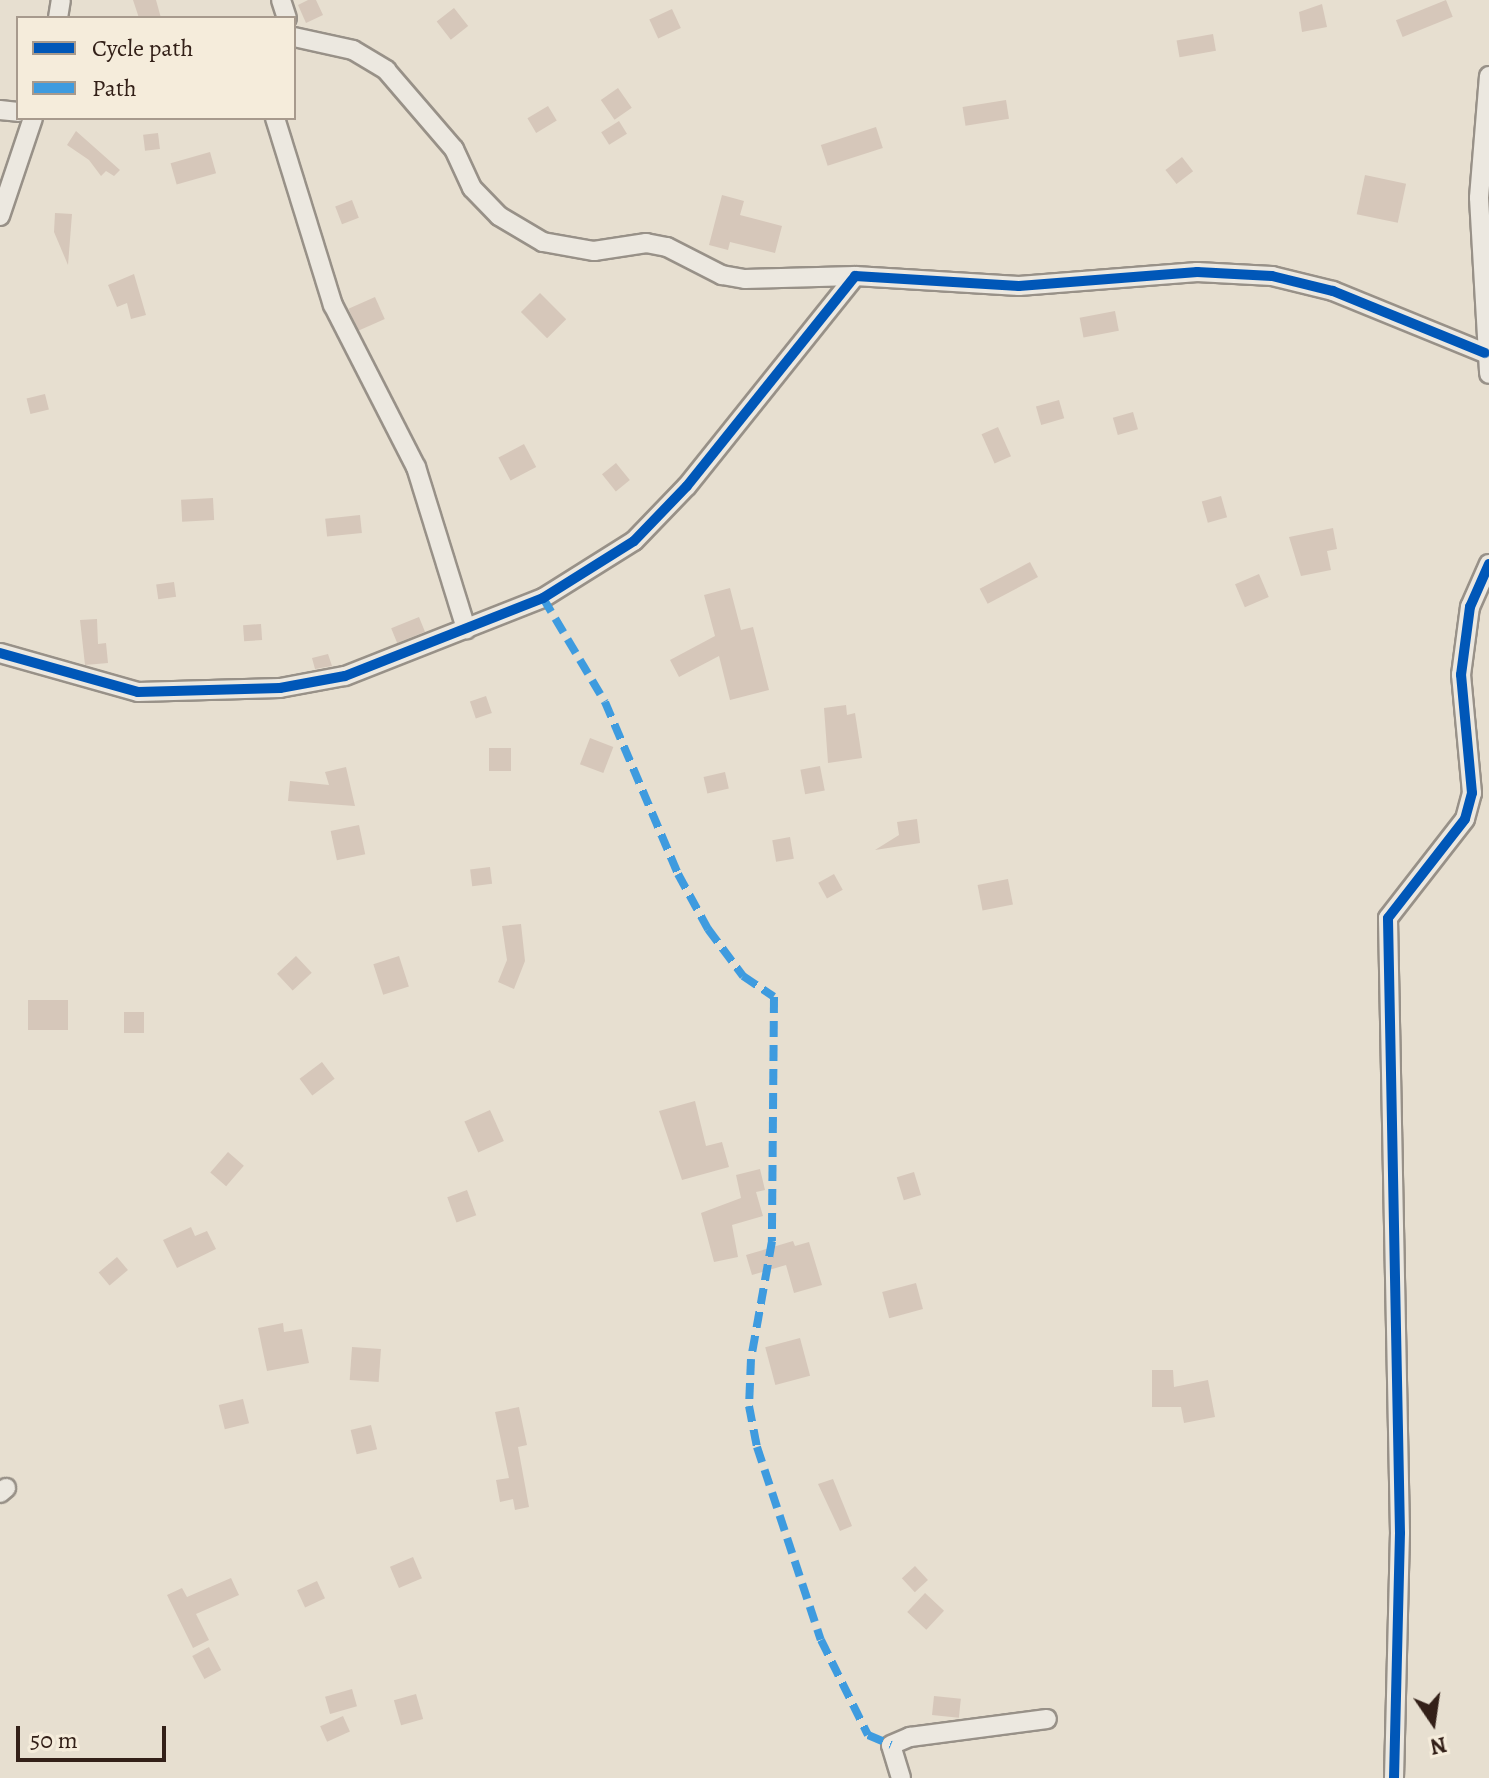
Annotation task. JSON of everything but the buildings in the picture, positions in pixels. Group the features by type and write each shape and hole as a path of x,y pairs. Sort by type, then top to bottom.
{"street":[{"path":"296,37 353,50 386,70 454,149 472,188 499,216 543,242 594,251 646,243 667,247 722,275 745,279 855,276 1019,286 1197,272 1272,276 1333,291 1485,353"},
{"path":"1489,76 1479,198 1485,353 1489,374"},
{"path":"0,216 32,120"},
{"path":"276,120 333,305 416,467 466,629"},
{"path":"0,653 138,692 192,694 345,676 543,598 634,541 687,486 855,276"},
{"path":"1394,1778 1400,1533 1388,918 1398,899 1465,819 1472,793 1461,675 1470,607 1489,564"},
{"path":"901,1778 891,1745 910,1737 1047,1719"}],"marked path":[{"path":"543,598 605,702 678,874 708,929 743,976 774,997 772,1241 751,1359 749,1406 757,1447 821,1640 868,1735 891,1745"}],"cycle path":[{"path":"0,653 138,692 280,688 345,676 543,598 634,541 687,486 855,276 1019,286 1197,272 1272,276 1333,291 1485,353"},
{"path":"1394,1778 1400,1533 1388,918 1465,819 1472,793 1461,675 1470,607 1489,564"}]}
